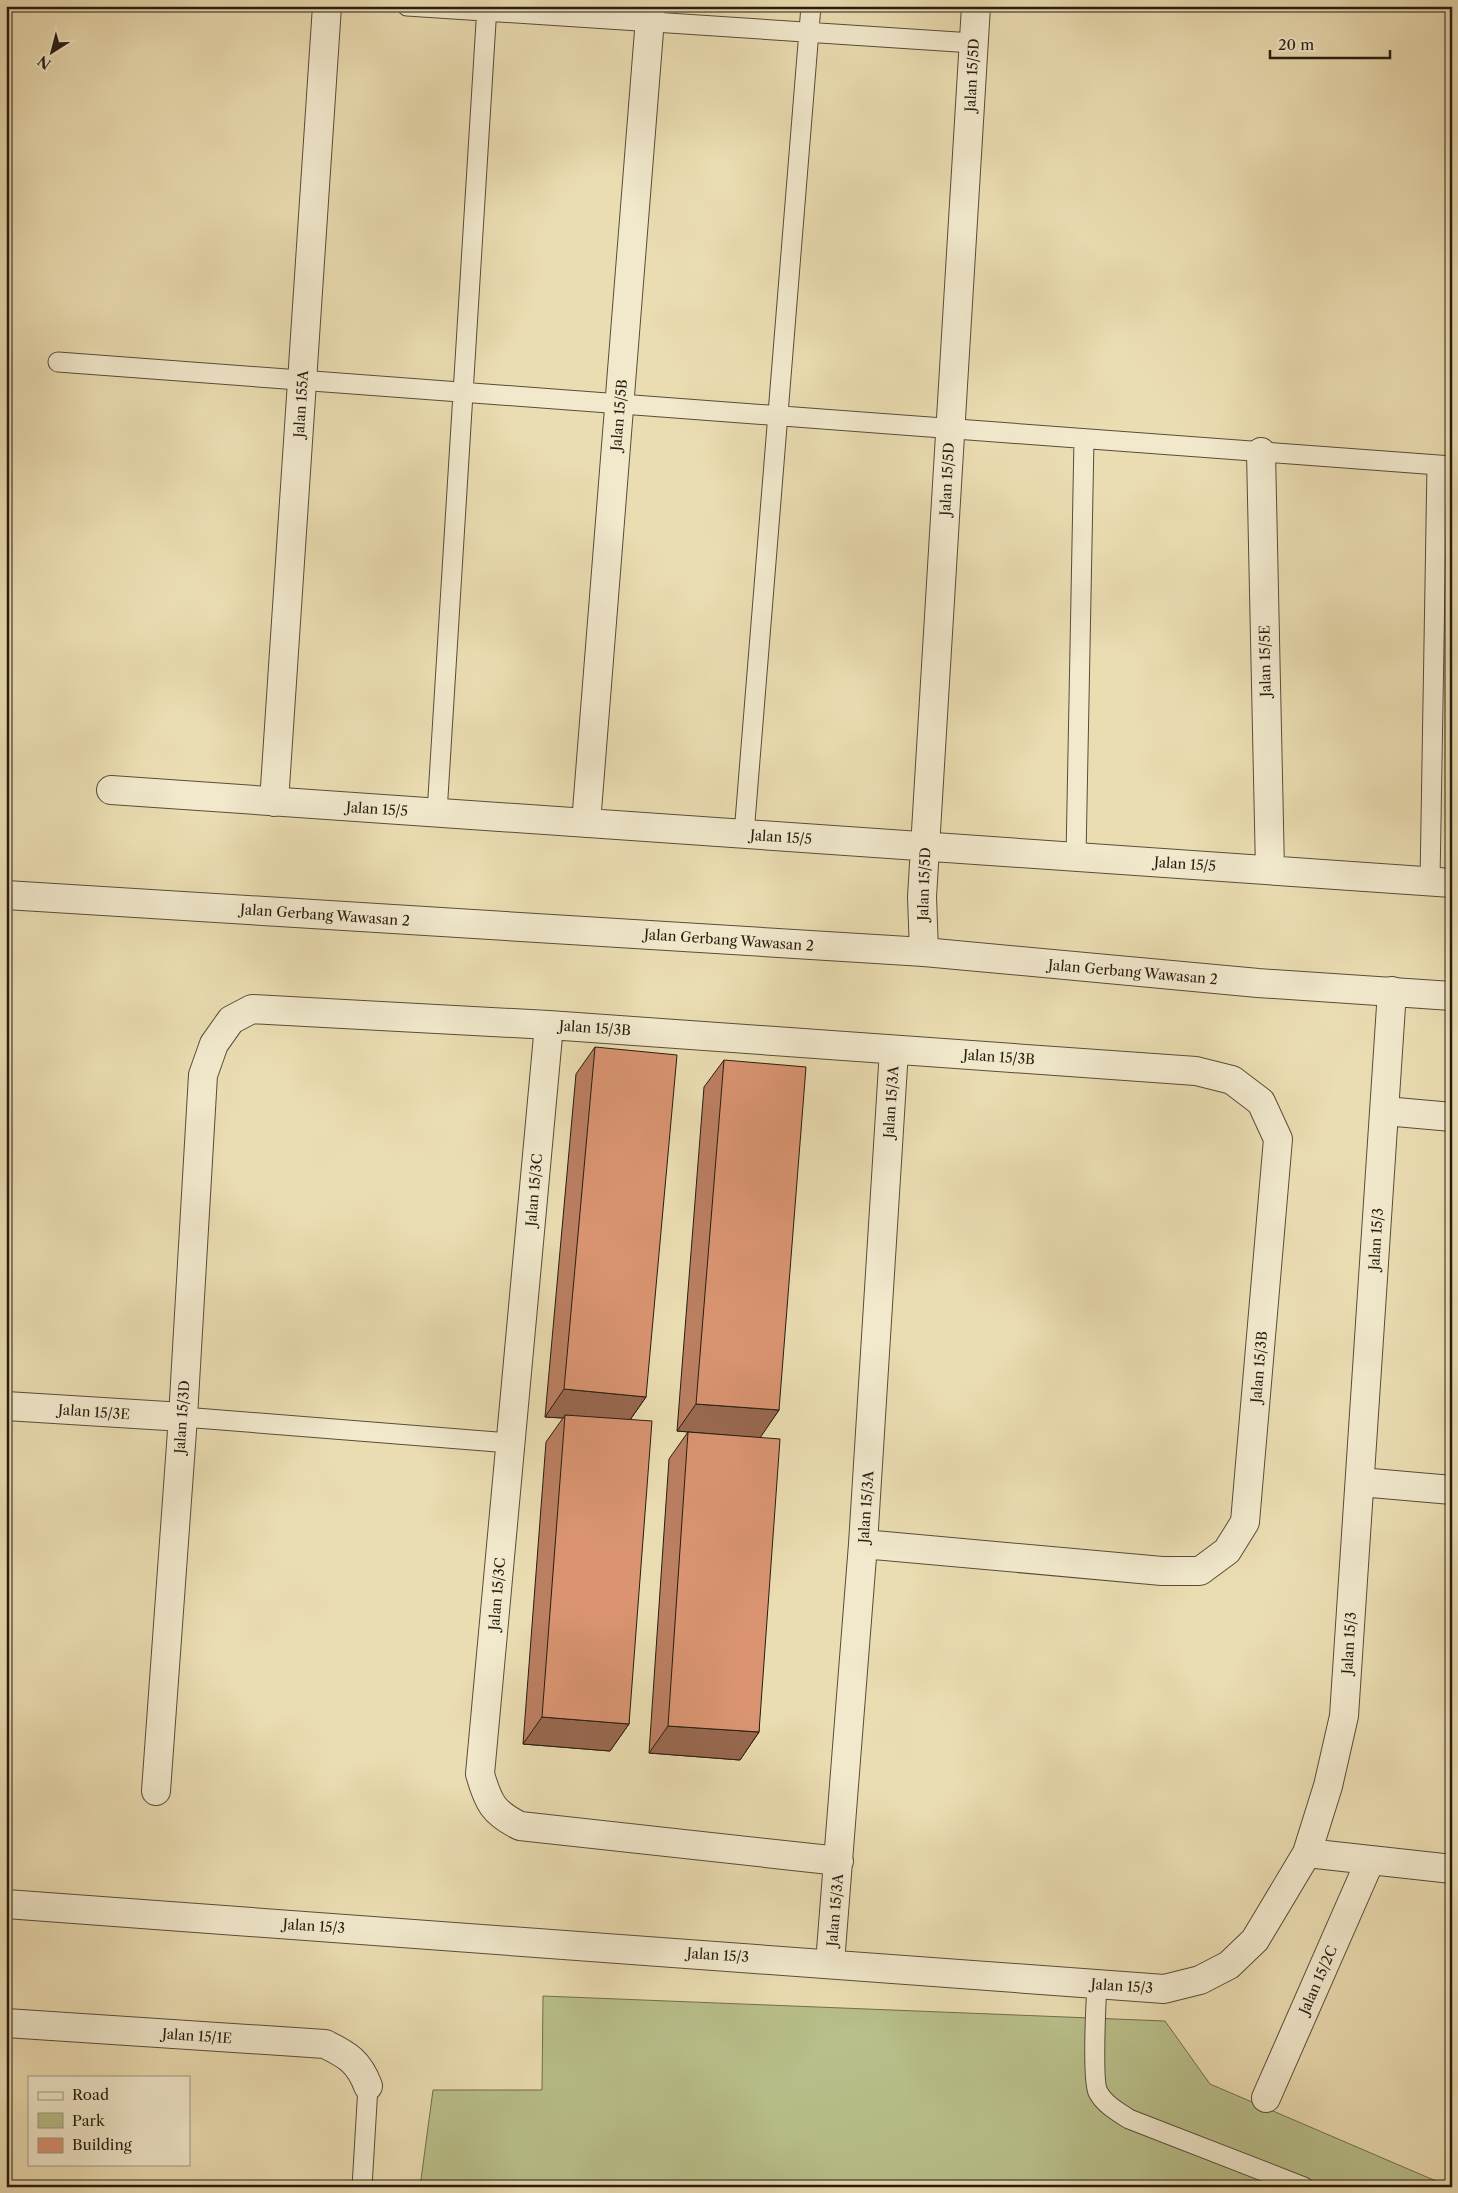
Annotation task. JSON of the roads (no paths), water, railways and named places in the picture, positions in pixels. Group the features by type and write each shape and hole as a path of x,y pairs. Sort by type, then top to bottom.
{"street":[{"name":"Jalan 155A","path":"274,802 327,6"},
{"name":"Jalan 15/5D","path":"924,952 922,897 976,6"},
{"name":"Jalan 15/5B","path":"586,823 651,14"},
{"name":"Jalan 15/5E","path":"1261,452 1270,870"},
{"name":"Jalan 15/5","path":"111,790 1441,882"},
{"name":"Jalan Gerbang Wawasan 2","path":"6,895 924,952 1258,983 1452,996"},
{"name":"Jalan 15/3","path":"6,1904 1164,1989 1200,1980 1229,1965 1255,1940 1307,1852 1328,1786 1344,1716 1392,991"},
{"name":"Jalan 15/3B","path":"214,1044 231,1020 252,1009 549,1024 1196,1071 1232,1080 1261,1102 1278,1139 1245,1522 1226,1551 1200,1571 1162,1571 863,1544"},
{"name":"Jalan 15/3C","path":"549,1024 480,1774 493,1808 506,1819 520,1826 839,1861"},
{"name":"Jalan 15/3D","path":"156,1791 183,1417 203,1076 214,1044"},
{"name":"Jalan 15/3A","path":"830,1963 863,1544 894,1050"},
{"path":"1384,1111 1452,1117"},
{"name":"Jalan 15/3E","path":"6,1406 183,1417"},
{"path":"1360,1482 1452,1490"},
{"path":"1307,1852 1370,1861 1452,1869"},
{"name":"Jalan 15/2C","path":"1266,2098 1370,1861"},
{"name":"Jalan 15/1E","path":"6,2023 325,2044 348,2055 362,2071 368,2086"}],"lane":[{"path":"407,6 651,14 809,33 973,43"},
{"path":"744,834 811,6"},
{"path":"437,813 487,9"},
{"path":"58,362 1444,466 1441,882"},
{"path":"1076,857 1084,439"},
{"path":"183,1417 510,1443"},
{"path":"1097,1984 1094,2021 1097,2091 1111,2108 1130,2119 1304,2187"},
{"path":"362,2187 368,2086"}]}
